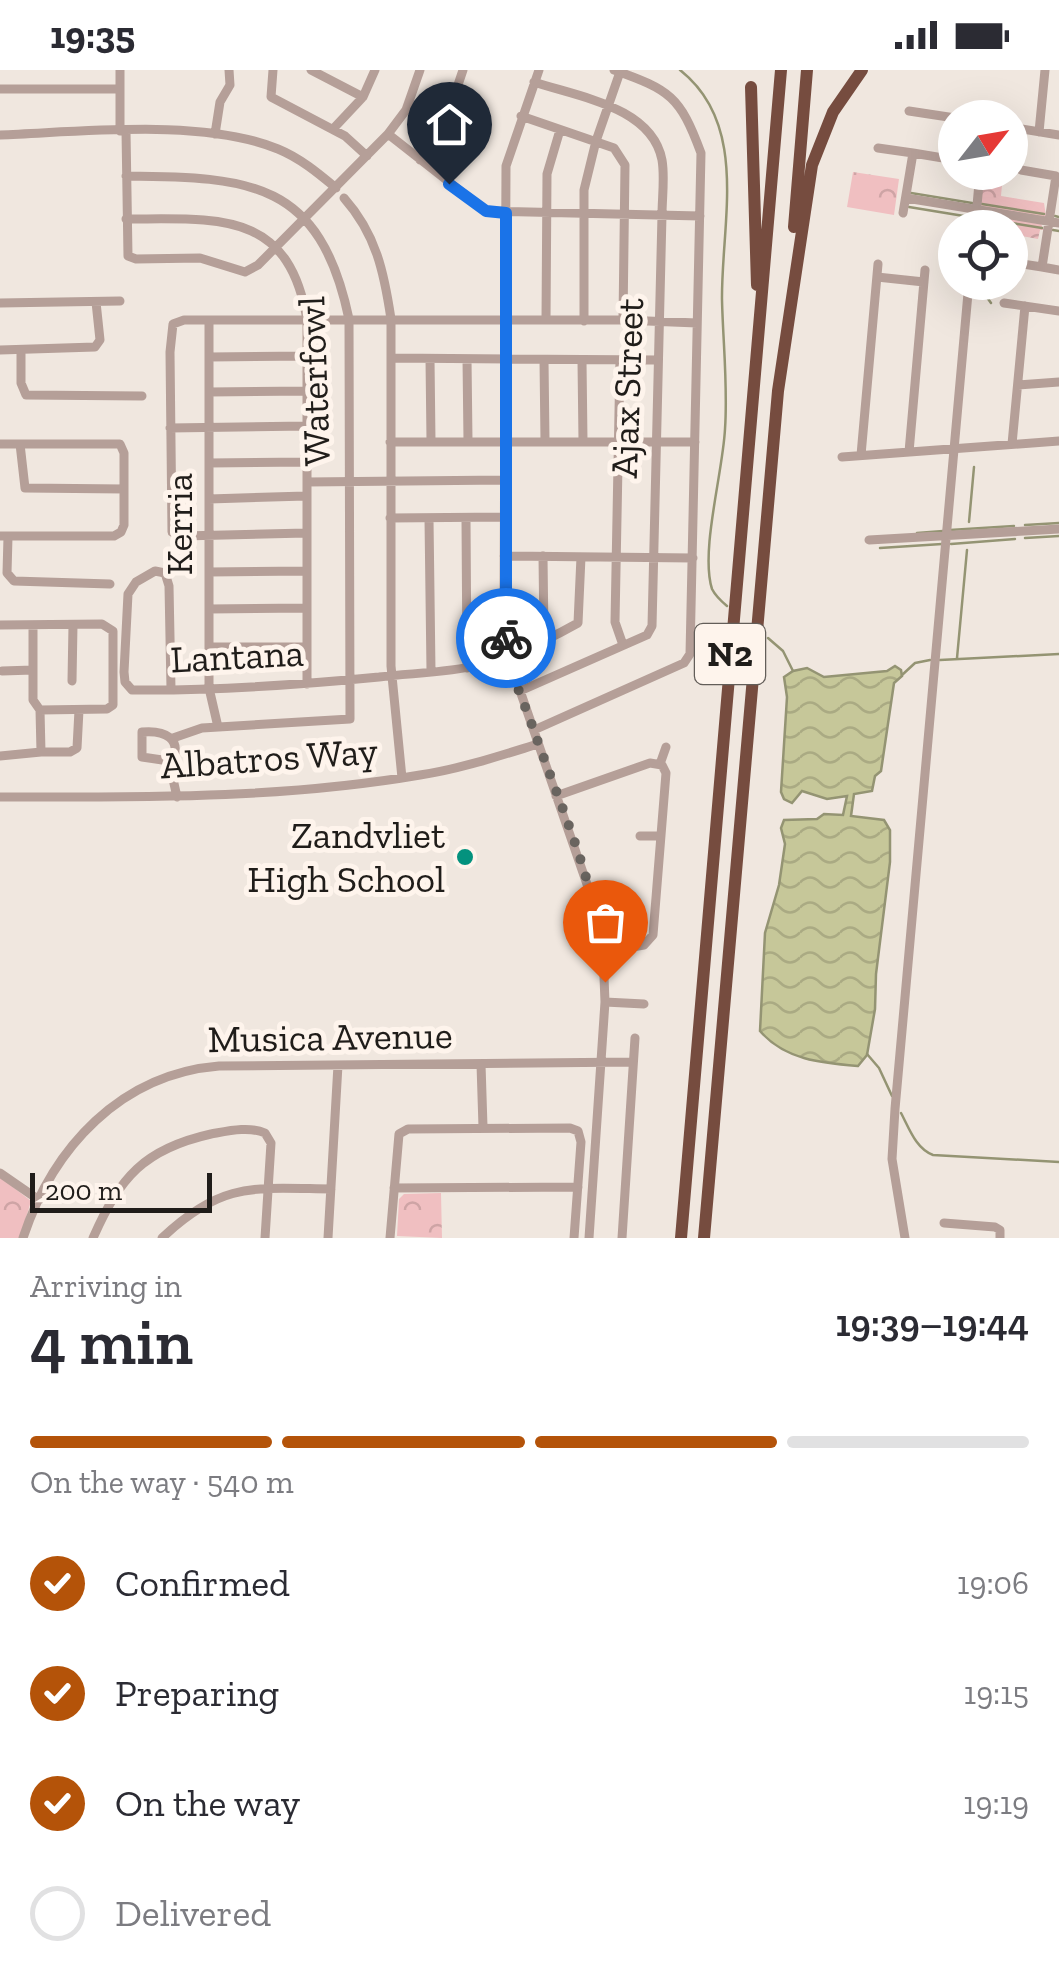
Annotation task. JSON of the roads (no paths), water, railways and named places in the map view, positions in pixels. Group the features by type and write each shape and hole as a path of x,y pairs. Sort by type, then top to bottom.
{"highway":[{"name":"N2","path":"681,1238 781,70"},
{"name":"N2","path":"704,1238 807,70"},
{"path":"782,370 812,165 833,112 862,70"},
{"path":"752,87 759,333"}],"street":[{"path":"120,70 128,256 200,258 246,272 258,266 388,134 406,110 420,70"},
{"path":"215,134 218,108 230,85 229,70"},
{"path":"273,70 269,94 275,100 332,130 367,156"},
{"path":"310,70 363,97"},
{"path":"332,130 363,97 374,70"},
{"path":"420,160 442,132 464,70"},
{"path":"538,70 506,166 504,556 508,656 593,904 603,952 605,1002 590,1238"},
{"path":"1039,132 1045,70"},
{"path":"534,730 688,660 701,153 682,109 658,85 617,71 586,179 584,321"},
{"name":"Ajax Street","path":"520,692 650,632 662,215 663,165 656,141 640,121 534,82"},
{"path":"0,89 120,89"},
{"path":"909,111 938,115"},
{"path":"521,116 596,140 614,148 623,158 623,320"},
{"path":"546,320 547,174 560,130"},
{"path":"1028,130 1059,135"},
{"path":"0,135 123,131 215,134 278,149 336,188"},
{"path":"388,134 478,207 495,213 700,216"},
{"path":"878,148 938,157"},
{"path":"903,213 913,153"},
{"path":"1028,171 1058,176 1054,222 1042,267"},
{"name":"Waterfowl","path":"126,176 194,176 249,186 290,205 325,244 336,266 349,320 348,680 352,714 347,721 218,727"},
{"path":"906,198 976,210 978,190"},
{"path":"344,198 365,224 377,249 391,319 392,675 402,778"},
{"path":"1028,218 1054,222"},
{"path":"126,219 200,219 233,224 277,247 290,261 298,281 307,320 307,684"},
{"path":"861,455 878,264"},
{"path":"1028,265 1059,270"},
{"path":"909,452 925,270"},
{"path":"877,277 924,282"},
{"path":"905,1238 894,1180 893,1142 967,300"},
{"path":"0,303 120,301"},
{"path":"0,350 95,348 100,340 96,302"},
{"path":"1004,303 1059,312"},
{"path":"1012,444 1025,306"},
{"path":"306,533 182,536 172,532 173,324 208,320 391,319 698,323"},
{"name":"Kerria","path":"208,320 209,688 218,727"},
{"path":"21,350 20,396 122,392 142,396"},
{"path":"209,356 307,356"},
{"path":"390,358 658,360"},
{"path":"430,359 431,441"},
{"path":"467,359 468,441"},
{"path":"544,360 546,441"},
{"path":"582,360 583,441"},
{"path":"620,360 614,622 623,645"},
{"path":"1018,384 1059,382"},
{"path":"209,392 308,391"},
{"path":"170,428 307,426"},
{"path":"842,457 1059,441"},
{"path":"390,442 695,442"},
{"path":"0,444 117,443 124,453 124,526 116,535 4,536 5,579 16,582 85,578 110,584"},
{"path":"20,444 20,489 124,488"},
{"path":"209,462 307,462"},
{"path":"306,482 506,480"},
{"path":"209,499 306,496"},
{"path":"390,518 505,517"},
{"path":"430,519 432,672"},
{"path":"466,520 467,668"},
{"path":"869,540 1059,529"},
{"path":"504,556 692,558"},
{"path":"544,556 544,639"},
{"name":"Lantana","path":"171,689 169,586 162,570 154,571 136,582 128,594 124,672 128,688 171,689 307,684 467,668 508,656 581,620 582,556"},
{"path":"209,572 306,572"},
{"path":"209,610 306,608"},
{"path":"0,624 108,625 114,638 113,705 107,709 40,710"},
{"path":"33,625 33,700 40,710 41,752"},
{"path":"72,681 73,625"},
{"path":"209,647 306,647"},
{"path":"2,671 33,670"},
{"path":"0,756 70,752 77,748 78,710"},
{"path":"173,738 192,730 218,727"},
{"path":"170,764 176,753 173,738 145,731 140,737 142,756 170,764 177,796"},
{"name":"Albatros Way","path":"0,797 177,796 402,778 456,768 538,744"},
{"path":"603,952 650,941 666,776 660,764 666,747"},
{"path":"610,763 614,776"},
{"path":"556,796 650,763 660,764"},
{"path":"640,836 661,836"},
{"path":"605,1002 644,1004"},
{"path":"622,1238 635,1038"},
{"name":"Musica Avenue","path":"23,1238 39,1200 84,1130 114,1102 168,1076 208,1067 634,1062"},
{"path":"482,1064 483,1127"},
{"path":"328,1238 338,1065"},
{"path":"390,1238 396,1141 401,1132 483,1127 574,1129 581,1138 574,1238"},
{"path":"93,1238 123,1182 166,1148 230,1130 257,1130 268,1136 271,1143 265,1238"},
{"path":"0,1172 39,1200"},
{"path":"394,1188 578,1187"},
{"path":"162,1238 191,1213 244,1189 331,1189"},
{"path":"576,1215 591,1215"},
{"path":"944,1223 995,1227 1000,1230 1000,1238"}],"water":[{"path":"895,666 902,676 894,683 881,771 875,776 872,791 854,794 851,816 884,820 890,830 875,1009 867,1055 858,1066 818,1061 781,1048 760,1031 765,933 779,885 785,844 781,828 784,820 843,815 847,796 827,799 802,791 792,803 784,799 784,677 807,668 824,677 887,671"}],"waterway":[{"path":"680,70 702,93 716,118 727,177 722,300 725,429 709,554 712,589 727,606"},
{"path":"911,193 972,203"},
{"path":"982,204 1044,214"},
{"path":"909,207 938,212"},
{"path":"1055,216 1059,217"},
{"path":"1028,226 1042,228"},
{"path":"1053,230 1059,231"},
{"path":"969,522 974,467"},
{"path":"1025,525 1059,523"},
{"path":"950,530 1014,526"},
{"path":"917,533 943,531"},
{"path":"1025,538 1059,536"},
{"path":"951,544 1015,539"},
{"path":"880,548 942,544"},
{"path":"957,658 967,550"},
{"path":"768,638 783,651 793,671"},
{"path":"940,660 1059,654"},
{"path":"902,675 915,663 930,660"},
{"path":"867,1054 879,1068 892,1096"},
{"path":"901,1113 918,1143 933,1155 1059,1162"}],"place":[{"name":"Zandvliet High School","path":"465,857"}]}
